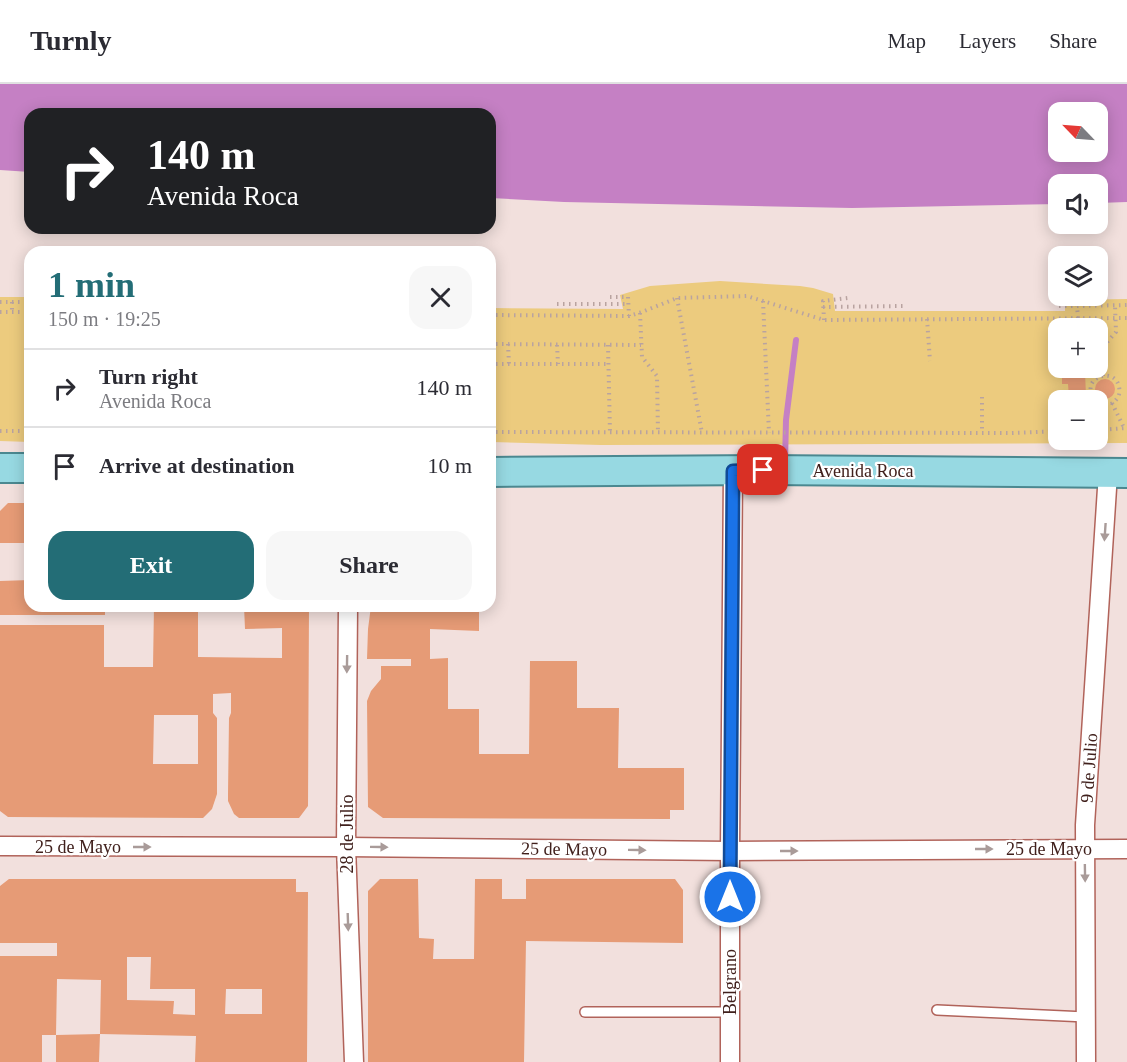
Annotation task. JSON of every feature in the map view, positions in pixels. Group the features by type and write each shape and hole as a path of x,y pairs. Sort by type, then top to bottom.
{"main road":[{"path":"0,468 24,468"},
{"name":"Avenida Roca","path":"496,472 1117,473"}],"street":[{"name":"Belgrano","path":"730,1062 733,471"},
{"name":"9 de Julio","path":"1086,1062 1085,825 1117,473"},
{"name":"28 de Julio","path":"348,612 345,847 354,1062"},
{"name":"25 de Mayo","path":"0,846 730,851 1127,849"}],"lane":[{"path":"938,1010 1086,1017"},
{"path":"585,1012 730,1012"}],"path":[{"path":"496,315 629,316 677,298 747,296 824,320 1048,318"},
{"path":"610,297 628,297 629,316"},
{"path":"677,298 702,433"},
{"path":"824,320 823,301 848,298"},
{"path":"763,300 769,433"},
{"path":"0,302 24,302"},
{"path":"12,302 12,312"},
{"path":"557,304 628,304"},
{"path":"1108,305 1127,305"},
{"path":"1108,341 1116,332 1115,305"},
{"path":"823,307 903,306"},
{"path":"1077,306 1078,318"},
{"path":"0,312 24,312"},
{"path":"640,313 642,357 657,376 658,433"},
{"path":"1108,318 1127,318"},
{"path":"927,319 930,362"},
{"path":"496,344 642,345"},
{"path":"508,344 509,364"},
{"path":"557,345 558,364"},
{"path":"608,345 610,433"},
{"path":"496,364 608,364"},
{"path":"1108,376 1115,379 1119,387 1118,397 1108,404"},
{"path":"982,397 982,433"},
{"path":"1108,429 1126,428 1112,403"},
{"path":"0,431 24,431"},
{"path":"496,432 1048,431"}],"shaded area":[{"path":"0,84 1127,84 1127,202 1108,203 1108,174 1048,174 1048,204 852,208 564,202 496,198 496,108 24,108 24,172 0,170"},
{"path":"720,281 813,288 833,294 835,311 1065,311 1065,306 1108,306 1108,299 1127,299 1127,443 1108,443 1108,390 1048,390 1048,443 601,445 496,442 496,308 623,309 620,295 650,286"},
{"path":"0,297 24,297 24,442 0,441"}],"building":[{"path":"1062,378 1085,378 1086,390 1068,390 1068,384 1062,384"},
{"path":"1105,379 1114,385 1114,393 1108,398 1108,390 1095,389 1098,382"},
{"path":"8,503 24,503 24,543 0,543 0,511"},
{"path":"24,580 24,612 105,612 105,615 0,615 0,581"},
{"path":"154,612 198,612 198,657 282,658 282,628 245,629 244,612 309,612 308,806 299,818 239,818 234,814 228,801 231,693 213,694 213,713 217,718 217,794 212,809 203,818 8,817 0,811 0,625 104,625 104,667 153,667","holes":["154,715 198,715 198,764 153,764"]},
{"path":"370,612 479,612 479,631 430,629 430,659 448,658 448,709 479,709 479,754 529,754 530,661 577,661 577,708 619,708 618,768 684,768 684,810 670,810 670,819 383,818 368,807 367,701 371,691 381,679 381,666 411,666 411,659 367,659"},
{"path":"9,879 296,879 296,892 308,892 307,1062 195,1062 196,1036 100,1034 101,980 57,979 56,1035 42,1035 42,1062 0,1062 0,956 57,956 57,943 0,943 0,886","holes":["127,957 151,957 150,989 195,989 195,1015 173,1014 174,1001 127,1000","226,989 262,989 262,1014 225,1014"]},
{"path":"380,879 418,879 419,938 434,939 433,959 474,959 475,879 502,879 502,899 526,899 526,879 675,879 683,890 683,943 526,941 524,1062 368,1062 368,891"},
{"path":"100,1034 99,1062 56,1062 56,1035"}],"waterway":[{"path":"785,462 786,420 796,340"}],"route":[{"path":"730,897 733,471 763,470"}]}
